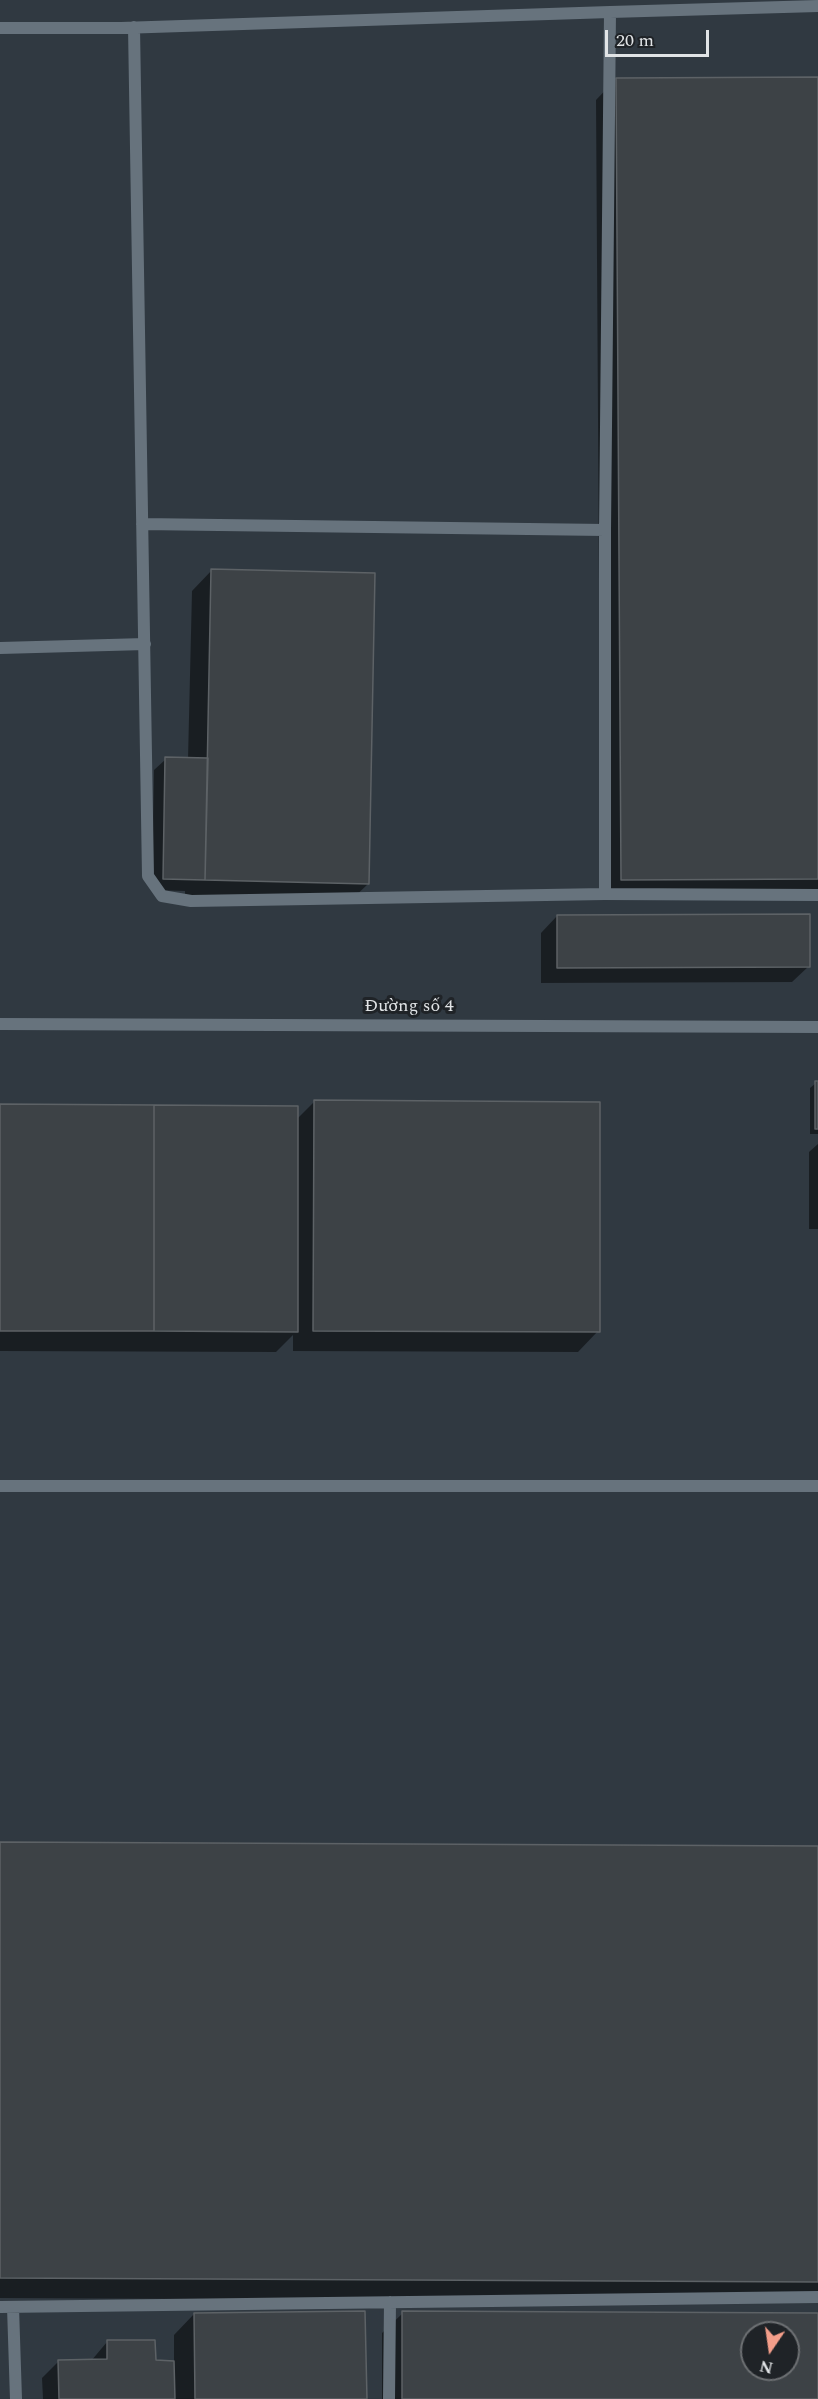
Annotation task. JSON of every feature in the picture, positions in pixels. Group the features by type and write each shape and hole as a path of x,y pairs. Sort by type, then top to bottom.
{"street":[{"path":"0,28 134,27 818,6"},
{"path":"605,894 605,530 610,12"},
{"path":"134,27 148,876 162,896 190,901 605,894 818,895"},
{"path":"142,524 605,530"},
{"path":"0,648 145,644"},
{"name":"Đường số 4","path":"0,1024 818,1027"},
{"path":"0,1486 818,1486"},
{"path":"0,2307 818,2297"},
{"path":"390,2302 390,2399"},
{"path":"13,2307 16,2399"}],"shaded area":[{"path":"0,0 818,0 818,2399 0,2399"}],"building":[{"path":"818,77 818,879 621,880 616,78"},
{"path":"211,569 375,573 369,884 205,880"},
{"path":"165,757 208,758 205,880 163,879"},
{"path":"810,914 810,967 557,968 557,915"},
{"path":"815,1081 818,1081 818,1129 815,1129"},
{"path":"314,1100 600,1102 600,1332 313,1331"},
{"path":"0,1104 154,1105 154,1331 0,1331"},
{"path":"154,1105 298,1106 298,1332 154,1331"},
{"path":"0,1842 818,1846 818,2282 0,2278"},
{"path":"365,2311 367,2399 195,2399 194,2313"},
{"path":"402,2311 818,2313 818,2399 402,2399"},
{"path":"107,2340 155,2340 156,2360 174,2361 175,2399 59,2399 58,2360 107,2359"}]}
